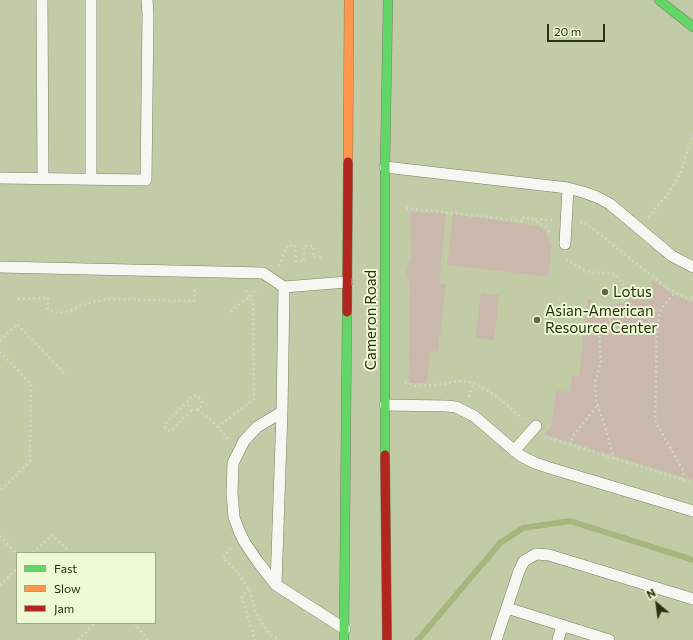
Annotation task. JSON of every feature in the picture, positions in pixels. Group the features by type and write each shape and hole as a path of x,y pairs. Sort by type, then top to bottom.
{"main road":[{"name":"Cameron Road","path":"344,635 349,0"},
{"name":"Cameron Road","path":"387,640 385,167 388,0"},
{"path":"659,0 693,27"}],"lane":[{"path":"42,0 43,179"},
{"path":"91,0 91,179"},
{"path":"0,178 146,180 147,0"},
{"path":"385,167 568,188 597,197 610,204 672,256 693,267"},
{"path":"565,244 568,188"},
{"path":"0,267 263,273 284,287 347,282"},
{"path":"276,585 282,412 284,287"},
{"path":"385,405 456,407 474,416 521,456 550,468 693,512"},
{"path":"282,412 257,427 244,441 233,464 232,493 234,517 245,543 276,585 344,635"},
{"path":"514,451 536,426"},
{"path":"496,640 524,560 536,554 549,555 693,599"},
{"path":"507,608 609,640"},
{"path":"558,640 562,626"}],"path":[{"path":"644,222 668,194 681,172 693,133"},
{"path":"406,208 523,221 524,217 584,223 667,288 684,297 693,298"},
{"path":"532,219 546,227 551,234"},
{"path":"278,268 288,245 295,245 296,261 304,261 304,246 313,246 313,257 323,257"},
{"path":"564,257 585,271 613,274 618,277 623,285 623,304"},
{"path":"18,299 48,298 47,308 53,312 60,313 70,311 82,305 110,299 194,301 195,285"},
{"path":"218,427 254,399 253,303 242,286"},
{"path":"231,312 250,297 258,287"},
{"path":"675,292 661,309 657,326 655,422 684,472 682,480"},
{"path":"614,458 596,401 595,383 601,361 599,338 605,324 620,312 630,311 651,321 657,326"},
{"path":"0,341 17,324 65,374"},
{"path":"0,352 29,382 31,385 31,393 30,461 0,491"},
{"path":"469,397 473,383"},
{"path":"192,397 199,398 202,404 198,409 192,410 171,431 165,427 165,424 192,397"},
{"path":"188,401 188,406 192,410"},
{"path":"570,445 573,436 597,406"},
{"path":"198,409 230,440"},
{"path":"34,552 52,535 68,550"},
{"path":"0,536 16,553"},
{"path":"234,546 223,558 239,574 249,589 256,612 263,625 271,635 280,640"},
{"path":"0,585 16,570"},
{"path":"249,589 242,596 255,640"},
{"path":"78,640 94,624"},
{"path":"135,624 148,640"}],"shaded area":[{"path":"410,212 446,214 439,283 446,285 438,352 430,351 427,383 410,383 408,376 410,284 407,269 411,257"},
{"path":"453,214 537,226 545,231 552,245 548,277 447,265"},
{"path":"651,280 671,293 687,301 693,302 693,480 544,434 551,427 556,391 570,392 572,376 579,376 588,298 598,307 603,308 611,308 618,303 629,304 629,297 654,292"},
{"path":"481,293 499,295 494,340 475,338"}],"waterway":[{"path":"418,640 500,543 523,528 570,521 693,560"}],"traffic: fast":[{"path":"385,455 385,167 388,0"},
{"path":"659,0 693,27"},
{"path":"344,640 347,312"}],"traffic: slow":[{"path":"348,162 349,0"}],"traffic: jam":[{"path":"347,312 348,162"},
{"path":"385,455 387,640"}],"place":[{"name":"Lotus","path":"605,292"},
{"name":"Asian-American Resource Center","path":"537,320"}]}
